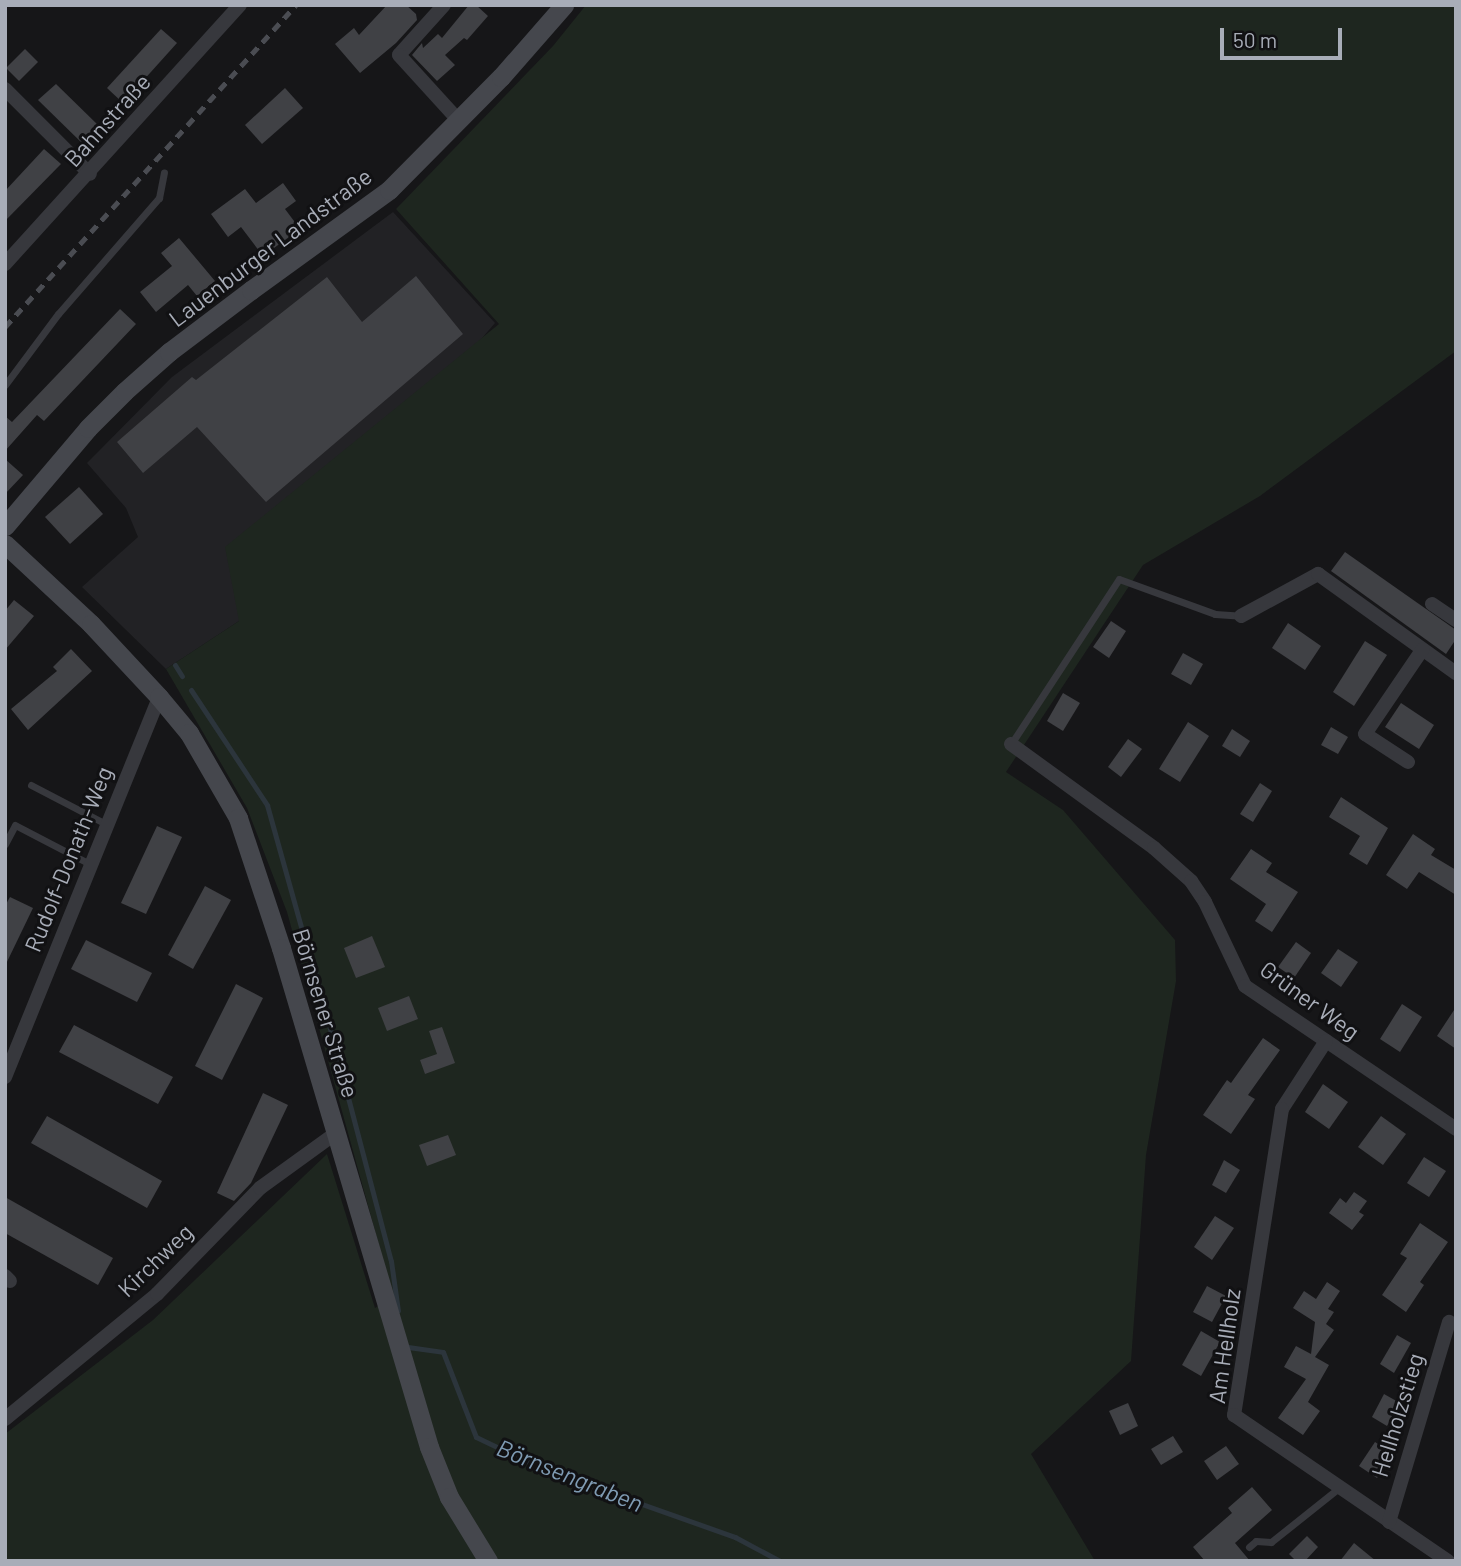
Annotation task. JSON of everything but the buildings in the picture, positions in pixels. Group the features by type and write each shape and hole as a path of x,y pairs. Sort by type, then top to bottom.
{"street":[{"name":"Bahnstraße","path":"5,264 90,174 240,5"},
{"path":"444,5 398,55 459,121"},
{"name":"Lauenburger Landstraße","path":"5,526 88,428 125,391 169,352 389,190 459,121 564,5"},
{"path":"5,89 90,174"},
{"name":"Börnsener Straße","path":"5,544 91,624 159,697 195,743 238,818 336,1133 429,1447 449,1497 488,1561"},
{"path":"1241,616 1318,575 1456,673"},
{"path":"1432,604 1456,620"},
{"path":"1408,762 1364,734 1422,650"},
{"name":"Rudolf-Donath-Weg","path":"5,1077 159,697"},
{"name":"Grüner Weg","path":"1011,744 1179,870 1205,902 1245,986 1456,1129"},
{"name":"Am Hellholz","path":"1326,1041 1282,1109 1234,1415 1448,1561"},
{"name":"Kirchweg","path":"5,1419 157,1294 260,1188 336,1133"},
{"name":"Hellholzstieg","path":"1389,1522 1449,1322"}],"lane":[{"path":"5,385 58,314 159,198 164,172"},
{"path":"1011,744 1119,579 1215,614 1241,616"},
{"path":"31,785 106,824"},
{"path":"5,844 15,825 90,864"},
{"path":"1249,1547 1256,1541 1271,1542 1339,1487"}],"shaded area":[{"path":"586,5 1456,5 1456,351 1260,496 1143,565 1006,772 1063,810 1175,940 1176,981 1146,1155 1131,1361 1031,1454 1095,1561 5,1561 5,1434 153,1320 327,1154 375,1308 393,1296 287,912 247,808 166,669 239,621 225,547 499,324 396,209 553,46"},
{"path":"393,212 495,323 239,621 166,669 82,587 138,537 126,508 87,463 172,377"}],"waterway":[{"name":"Börnsengraben","path":"175,665 182,676"},
{"name":"Börnsengraben","path":"191,690 267,805 303,934"},
{"name":"Börnsengraben","path":"308,945 391,1261 398,1311"},
{"name":"Börnsengraben","path":"408,1347 443,1352 476,1437 543,1469 735,1537 780,1561"}],"railway":[{"path":"5,327 296,5"}]}
